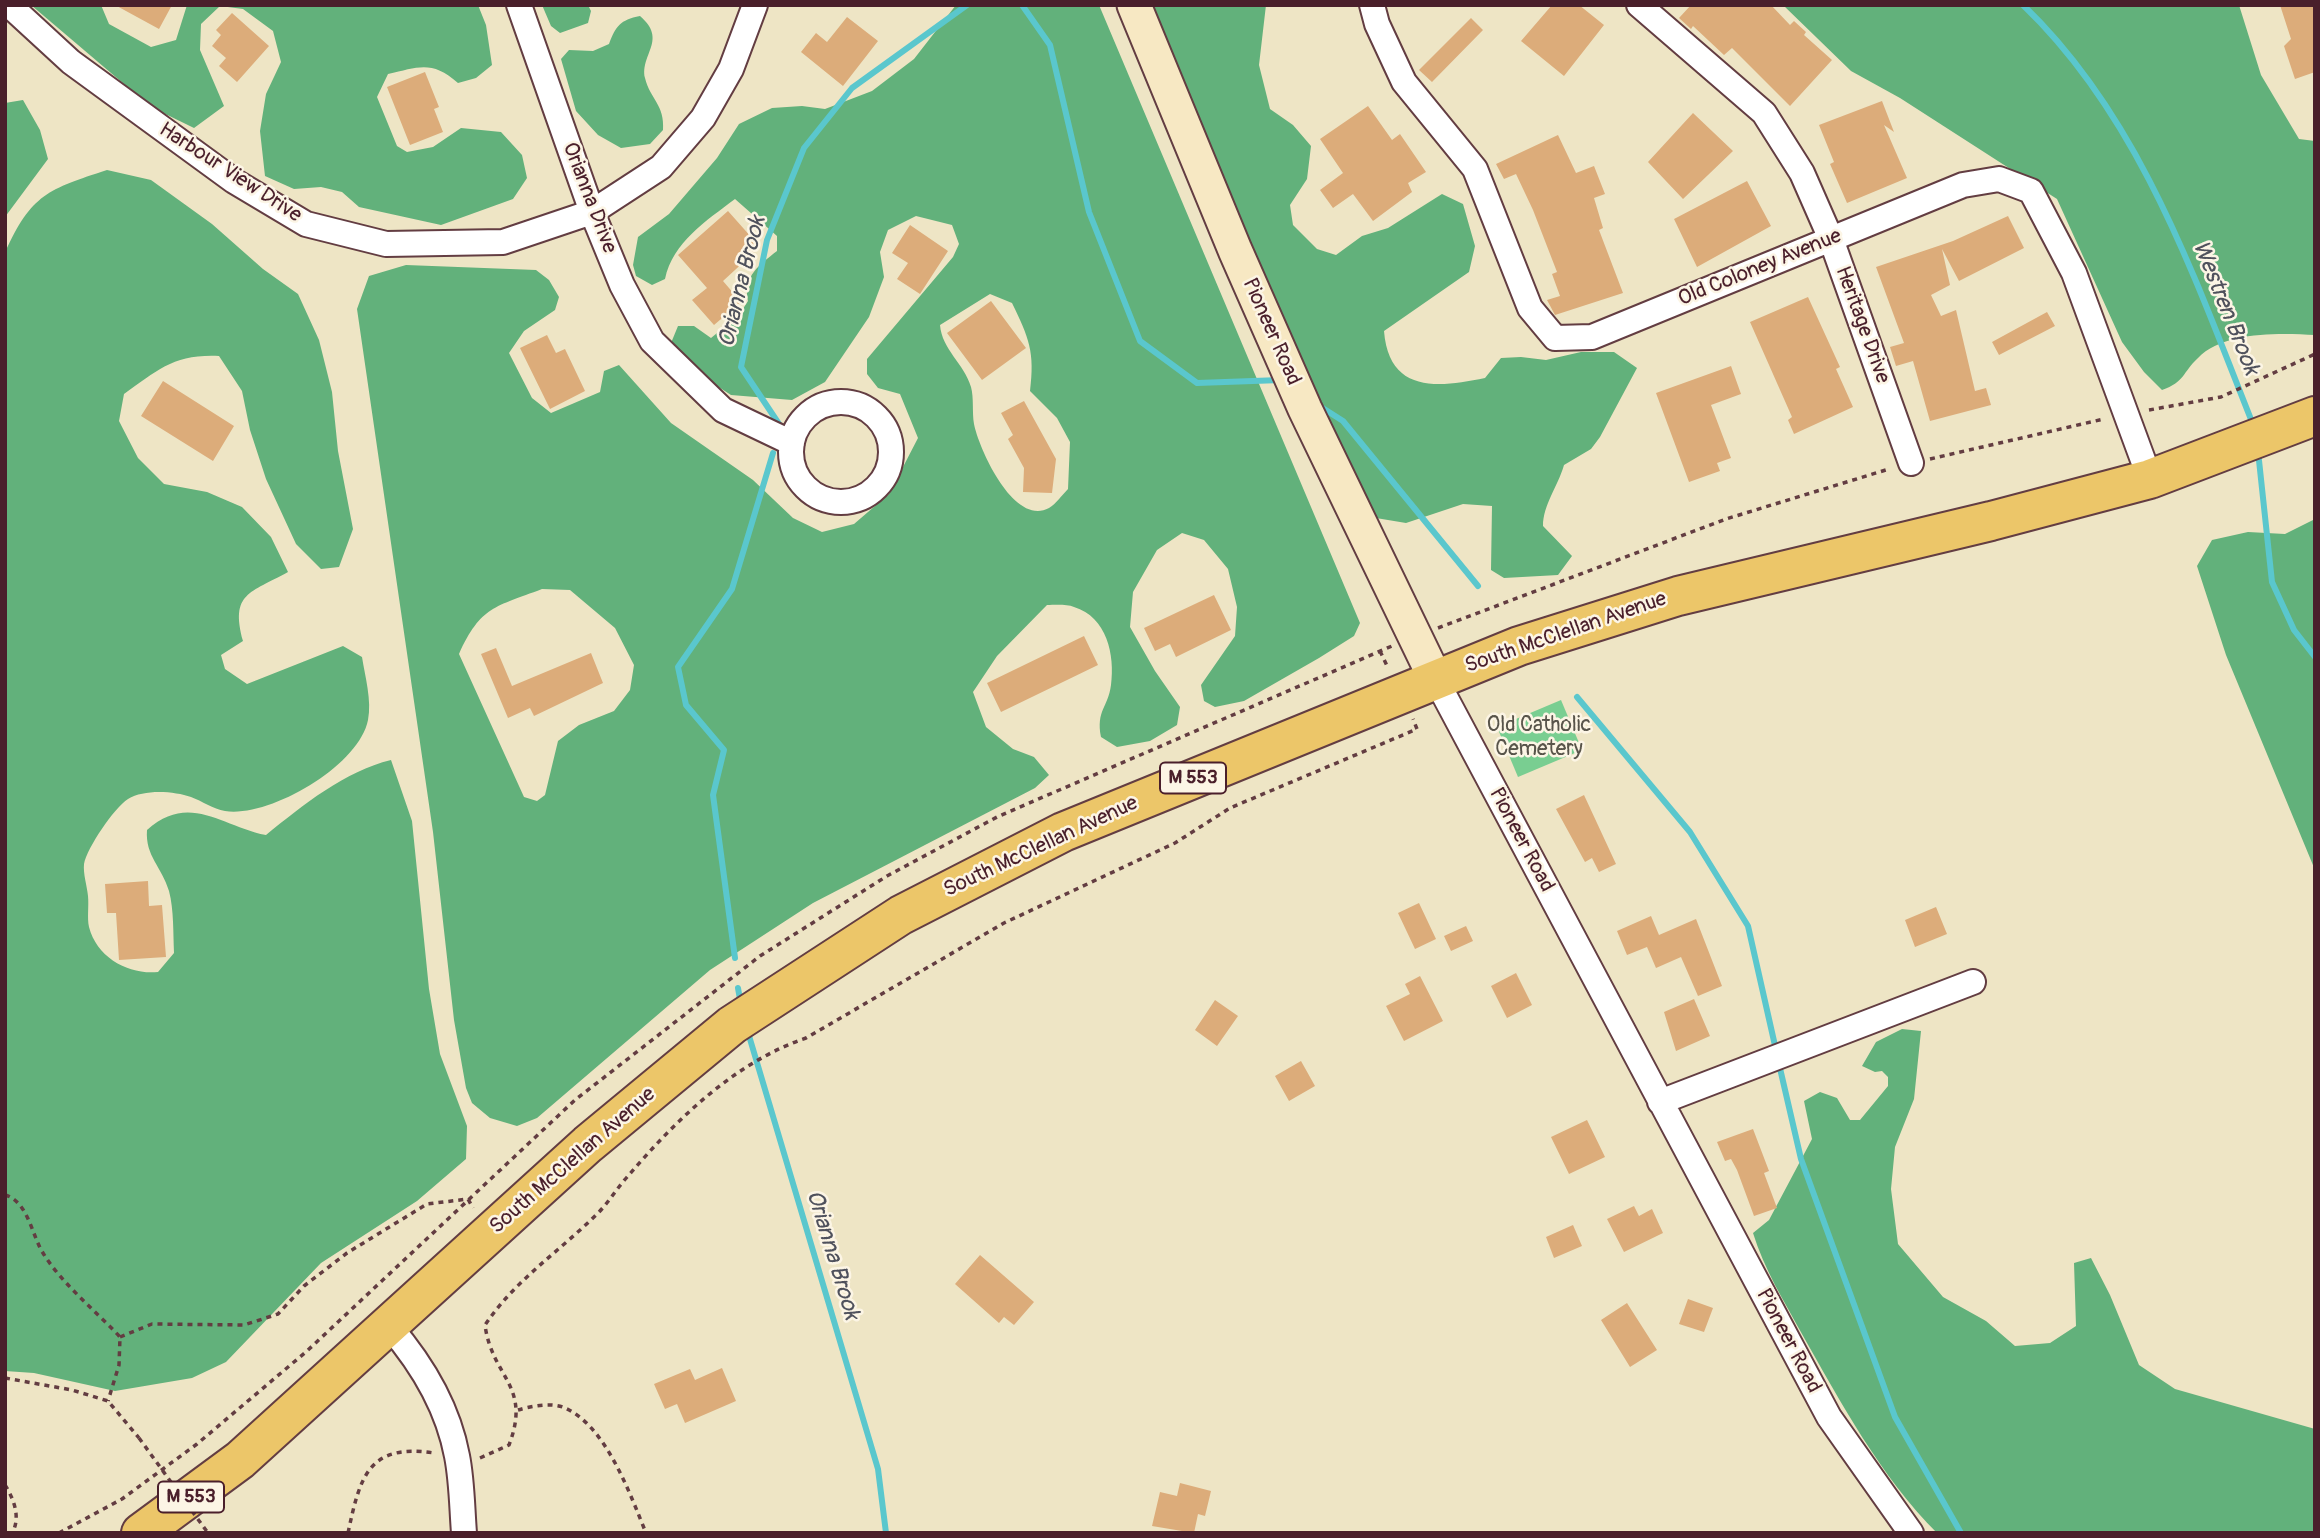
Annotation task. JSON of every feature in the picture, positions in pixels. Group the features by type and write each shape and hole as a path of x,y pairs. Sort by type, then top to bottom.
{"main road":[{"name":"South McClellan Avenue","path":"141,1533 240,1460 390,1327 588,1144 732,1025 901,915 1063,832 1518,646 1678,596 1991,521 2150,479 2315,416"}],"street":[{"name":"Harbour View Drive","path":"9,5 71,62 234,181 306,224 386,244 503,242 592,212 661,167 703,118 731,69 755,5"},
{"name":"Orianna Drive","path":"519,5 592,212 622,285 652,341 723,410 792,443"},
{"name":"Pioneer Road","path":"1133,5 1235,250 1305,409 1435,678 1829,1417 1911,1533"},
{"name":"Old Coloney Avenue","path":"1372,5 1377,24 1404,82 1475,169 1530,307 1555,338 1592,337 1963,185 1999,179 2031,191 2074,274 2150,479"},
{"name":"Heritage Drive","path":"1639,5 1765,113 1802,173 1831,239 1912,463"},
{"path":"839,402 856,405 871,413 883,425 891,458 886,474 877,487 856,499 833,502 812,492 796,474 791,459 792,443 797,427 808,414 822,406 839,402"},
{"path":"1661,1102 1973,982"},
{"path":"390,1327 418,1360 441,1406 457,1455 464,1533"}],"path":[{"path":"59,1533 122,1499 197,1444 307,1351 575,1100 716,989 760,956 887,876 997,817 1415,636 1727,519 1842,481 1912,463 2125,412 2170,408 2221,397 2315,354"},
{"path":"348,1533 355,1499 370,1466 391,1452 416,1450 483,1458 509,1445 518,1421 518,1410 505,1374 488,1349 485,1325 503,1298 598,1213 671,1128 739,1071 779,1047 806,1038 842,1018 1004,923 1175,843 1230,808 1417,729 1380,651"},
{"path":"5,1195 10,1196 30,1220 42,1252 120,1337 119,1365 108,1401"},
{"path":"120,1337 152,1324 244,1325 278,1314 304,1286 347,1253 427,1204 468,1199"},
{"path":"5,1378 72,1390 108,1401 139,1438 208,1533"},
{"path":"518,1410 534,1405 564,1407 587,1423 610,1455 646,1533"},
{"path":"5,1485 13,1499 17,1525 12,1533"}],"green space":[{"path":"31,5 101,5 109,24 151,47 176,40 187,5 478,5 486,25 492,65 476,78 458,83 433,68 417,68 388,74 377,97 397,146 407,152 433,147 461,128 501,132 522,155 527,178 513,199 441,225 359,207 342,192 321,187 294,189 265,176 260,131 266,94 281,62 273,31 243,9 220,6 201,24 200,50 224,106 194,128 151,107"},
{"path":"542,5 588,5 591,11 588,23 560,33 551,26"},
{"path":"956,5 1099,5 1360,623 1354,636 1319,658 1244,701 1215,707 1204,701 1201,685 1235,636 1237,607 1228,569 1204,540 1182,533 1157,550 1133,592 1130,627 1155,671 1180,707 1177,725 1150,741 1117,747 1101,737 1100,728 1101,715 1110,693 1112,673 1106,638 1094,619 1085,612 1068,605 1047,605 997,656 973,692 986,727 1013,749 1034,757 1049,775 1035,788 813,903 710,970 537,1118 517,1126 490,1118 472,1103 466,1088 454,1020 433,832 357,309 369,276 406,265 536,270 549,280 559,297 555,310 524,331 509,353 532,398 551,413 600,392 604,371 619,365 671,423 753,480 793,518 822,532 854,524 889,494 918,438 900,394 878,388 867,374 867,359 953,257 959,244 952,225 916,216 888,230 880,252 884,277 869,317 825,382 792,400 731,395 700,375 671,343 678,326 694,326 711,338 739,315 748,301 750,278 759,266 777,251 777,236 735,199 702,224 683,243 669,266 665,279 652,285 636,276 633,265 638,237 669,214 717,158 739,124 772,108 802,106 825,109 872,91 914,59","holes":["990,294 1012,303 1023,326 1031,355 1030,391 1057,418 1070,442 1068,489 1049,508 1036,511 1023,506 1000,482 977,436 968,378 942,334 940,325","542,589 570,590 615,628 634,665 630,690 614,711 579,725 558,741 545,795 537,801 524,797 459,654 475,626 491,610"]},
{"path":"1144,5 1266,5 1259,65 1270,109 1293,125 1311,146 1307,179 1290,205 1293,225 1317,249 1336,255 1362,236 1388,228 1442,194 1463,204 1475,246 1469,272 1384,331 1388,351 1395,366 1405,376 1418,382 1450,384 1485,378 1501,358 1546,360 1581,352 1614,352 1637,368 1591,449 1564,465 1548,503 1543,526 1572,556 1558,575 1504,578 1491,570 1492,506 1463,504 1406,523 1376,518 1330,439"},
{"path":"1783,5 2239,5 2261,75 2299,139 2315,141 2315,335 2253,336 2222,343 2198,358 2175,384 2162,390 2144,372 2122,342 2057,199 1900,98 1851,71"},
{"path":"640,16 652,32 653,40 644,69 645,78 660,108 663,130 650,144 621,148 598,135 576,111 561,59 569,50 593,51 609,44 620,25"},
{"path":"23,100 40,130 48,159 5,217 5,103"},
{"path":"107,170 151,180 212,224 263,269 298,294 319,340 332,392 338,451 353,529 339,567 321,569 296,544 266,479 250,430 242,391 219,356 190,358 157,371 124,394 119,421 138,458 164,484 207,492 242,507 271,537 288,572 246,596 239,613 243,641 221,655 225,669 247,684 343,646 362,657 369,705 368,720 361,737 348,755 310,785 265,806 243,811 225,811 191,797 168,792 142,794 122,804 96,839 84,864 88,923 93,938 107,956 136,971 158,972 174,953 173,914 169,891 151,854 147,839 147,830 162,819 177,813 205,815 266,835 341,781 357,772 391,760 412,821 429,989 440,1054 467,1126 466,1159 417,1201 321,1263 226,1362 192,1378 115,1391 34,1373 5,1371 5,253 24,218 44,196"},
{"path":"2315,519 2315,870 2226,655 2197,566 2212,540 2248,532 2285,534"},
{"name":"Old Catholic Cemetery","path":"1561,700 1582,750 1518,777 1497,727"},
{"path":"1902,1029 1921,1031 1914,1099 1895,1147 1891,1189 1898,1244 1943,1297 1986,1321 2015,1346 2050,1343 2076,1326 2074,1263 2091,1258 2110,1295 2139,1365 2175,1389 2315,1429 2315,1533 1937,1533 1898,1488 1863,1438 1832,1386 1775,1285 1753,1233 1769,1220 1812,1139 1804,1101 1820,1092 1837,1098 1850,1120 1860,1120 1888,1086 1888,1077 1882,1071 1875,1072 1862,1066 1876,1042"}],"building":[{"path":"115,5 172,5 159,29"},
{"path":"1552,5 1579,5 1604,25 1564,76 1521,41"},
{"path":"1691,5 1771,5 1790,25 1794,21 1806,32 1804,35 1832,60 1790,106 1732,48 1724,55 1693,26 1691,29 1679,18"},
{"path":"2280,5 2315,5 2315,72 2295,79 2284,46 2291,39"},
{"path":"232,13 269,46 237,82 219,66 226,58 212,46 221,35 216,30"},
{"path":"847,17 878,41 843,86 801,52 816,33 827,42"},
{"path":"1471,18 1483,30 1432,82 1419,70"},
{"path":"425,72 439,107 434,109 443,132 410,145 387,87"},
{"path":"1882,101 1894,132 1884,125 1907,178 1847,203 1830,164 1834,162 1819,125"},
{"path":"1368,106 1392,140 1400,134 1426,172 1408,183 1412,192 1373,221 1353,194 1333,208 1320,190 1343,173 1320,139"},
{"path":"1693,113 1733,151 1683,199 1648,162"},
{"path":"1558,135 1576,173 1594,166 1605,194 1594,198 1603,228 1599,230 1623,293 1555,315 1547,300 1560,296 1552,274 1557,272 1533,210 1516,174 1504,179 1496,164"},
{"path":"1747,181 1771,226 1697,267 1674,219"},
{"path":"728,211 760,247 723,281 741,302 714,325 692,300 707,288 678,255"},
{"path":"2008,216 2024,248 1959,281 1942,249 1950,285 1931,295 1941,316 1956,310 1975,391 1986,388 1991,405 1930,421 1913,361 1896,366 1890,347 1904,343 1876,267 1953,241"},
{"path":"910,225 948,251 920,294 897,279 908,263 892,253"},
{"path":"1808,297 1840,367 1836,369 1853,407 1794,434 1788,420 1792,417 1750,322"},
{"path":"991,301 1026,348 982,380 947,333"},
{"path":"2047,312 2055,326 1999,355 1992,342"},
{"path":"547,335 556,353 565,349 585,391 550,409 520,348"},
{"path":"1731,366 1741,394 1711,405 1731,458 1717,463 1720,471 1689,482 1656,393"},
{"path":"163,381 234,426 213,461 141,416"},
{"path":"1024,401 1056,459 1052,493 1023,492 1024,468 1008,439 1013,435 1001,413"},
{"path":"1214,595 1231,630 1176,657 1170,644 1155,651 1144,628"},
{"path":"1084,636 1098,665 1001,712 987,683"},
{"path":"496,648 512,686 591,653 603,683 534,716 530,708 508,718 481,654"},
{"path":"1584,795 1616,864 1599,872 1592,858 1585,862 1556,809"},
{"path":"148,881 149,906 162,905 166,957 119,960 116,913 107,913 105,884"},
{"path":"1419,903 1436,939 1415,949 1398,913"},
{"path":"1936,907 1947,934 1915,947 1905,920"},
{"path":"1651,916 1659,935 1696,919 1722,986 1698,996 1681,957 1656,968 1647,947 1627,955 1617,931"},
{"path":"1466,926 1473,941 1451,951 1444,936"},
{"path":"1516,973 1532,1005 1507,1018 1491,986"},
{"path":"1420,976 1443,1021 1404,1041 1386,1006 1410,994 1405,984"},
{"path":"1694,999 1710,1036 1676,1051 1664,1012"},
{"path":"1215,1000 1238,1016 1217,1046 1195,1030"},
{"path":"1301,1061 1315,1086 1289,1101 1275,1076"},
{"path":"1587,1120 1605,1157 1569,1174 1551,1137"},
{"path":"1753,1129 1769,1171 1764,1173 1777,1208 1754,1216 1737,1170 1731,1159 1725,1161 1717,1142"},
{"path":"1634,1206 1639,1216 1652,1209 1663,1233 1624,1252 1607,1219"},
{"path":"1573,1225 1582,1246 1554,1258 1546,1237"},
{"path":"980,1255 1034,1302 1014,1325 1004,1317 999,1323 955,1284"},
{"path":"1688,1299 1713,1308 1704,1332 1679,1324"},
{"path":"1627,1303 1657,1350 1630,1367 1601,1320"},
{"path":"722,1368 736,1401 685,1423 677,1404 665,1409 654,1384 690,1369 695,1380"},
{"path":"1180,1483 1211,1491 1205,1516 1198,1514 1194,1533 1152,1526 1160,1492 1177,1496"}],"waterway":[{"name":"Orianna Brook","path":"781,427 741,367 767,240 804,148 852,88 967,5"},
{"path":"1022,5 1050,45 1089,212 1140,341 1197,383 1281,380"},
{"name":"Westren Brook","path":"2023,5 2064,50 2101,98 2132,149 2186,258 2254,427"},
{"path":"1321,407 1343,421 1478,586"},
{"name":"Westren Brook","path":"2258,451 2272,582 2294,630 2315,657"},
{"name":"Orianna Brook","path":"735,958 713,795 724,750 686,705 678,667 732,589 773,453"},
{"path":"1577,697 1690,832 1748,926 1776,1050"},
{"name":"Orianna Brook","path":"738,988 741,1005"},
{"name":"Orianna Brook","path":"747,1029 878,1469 886,1533"},
{"path":"1779,1064 1801,1159 1895,1417 1961,1533"}]}
